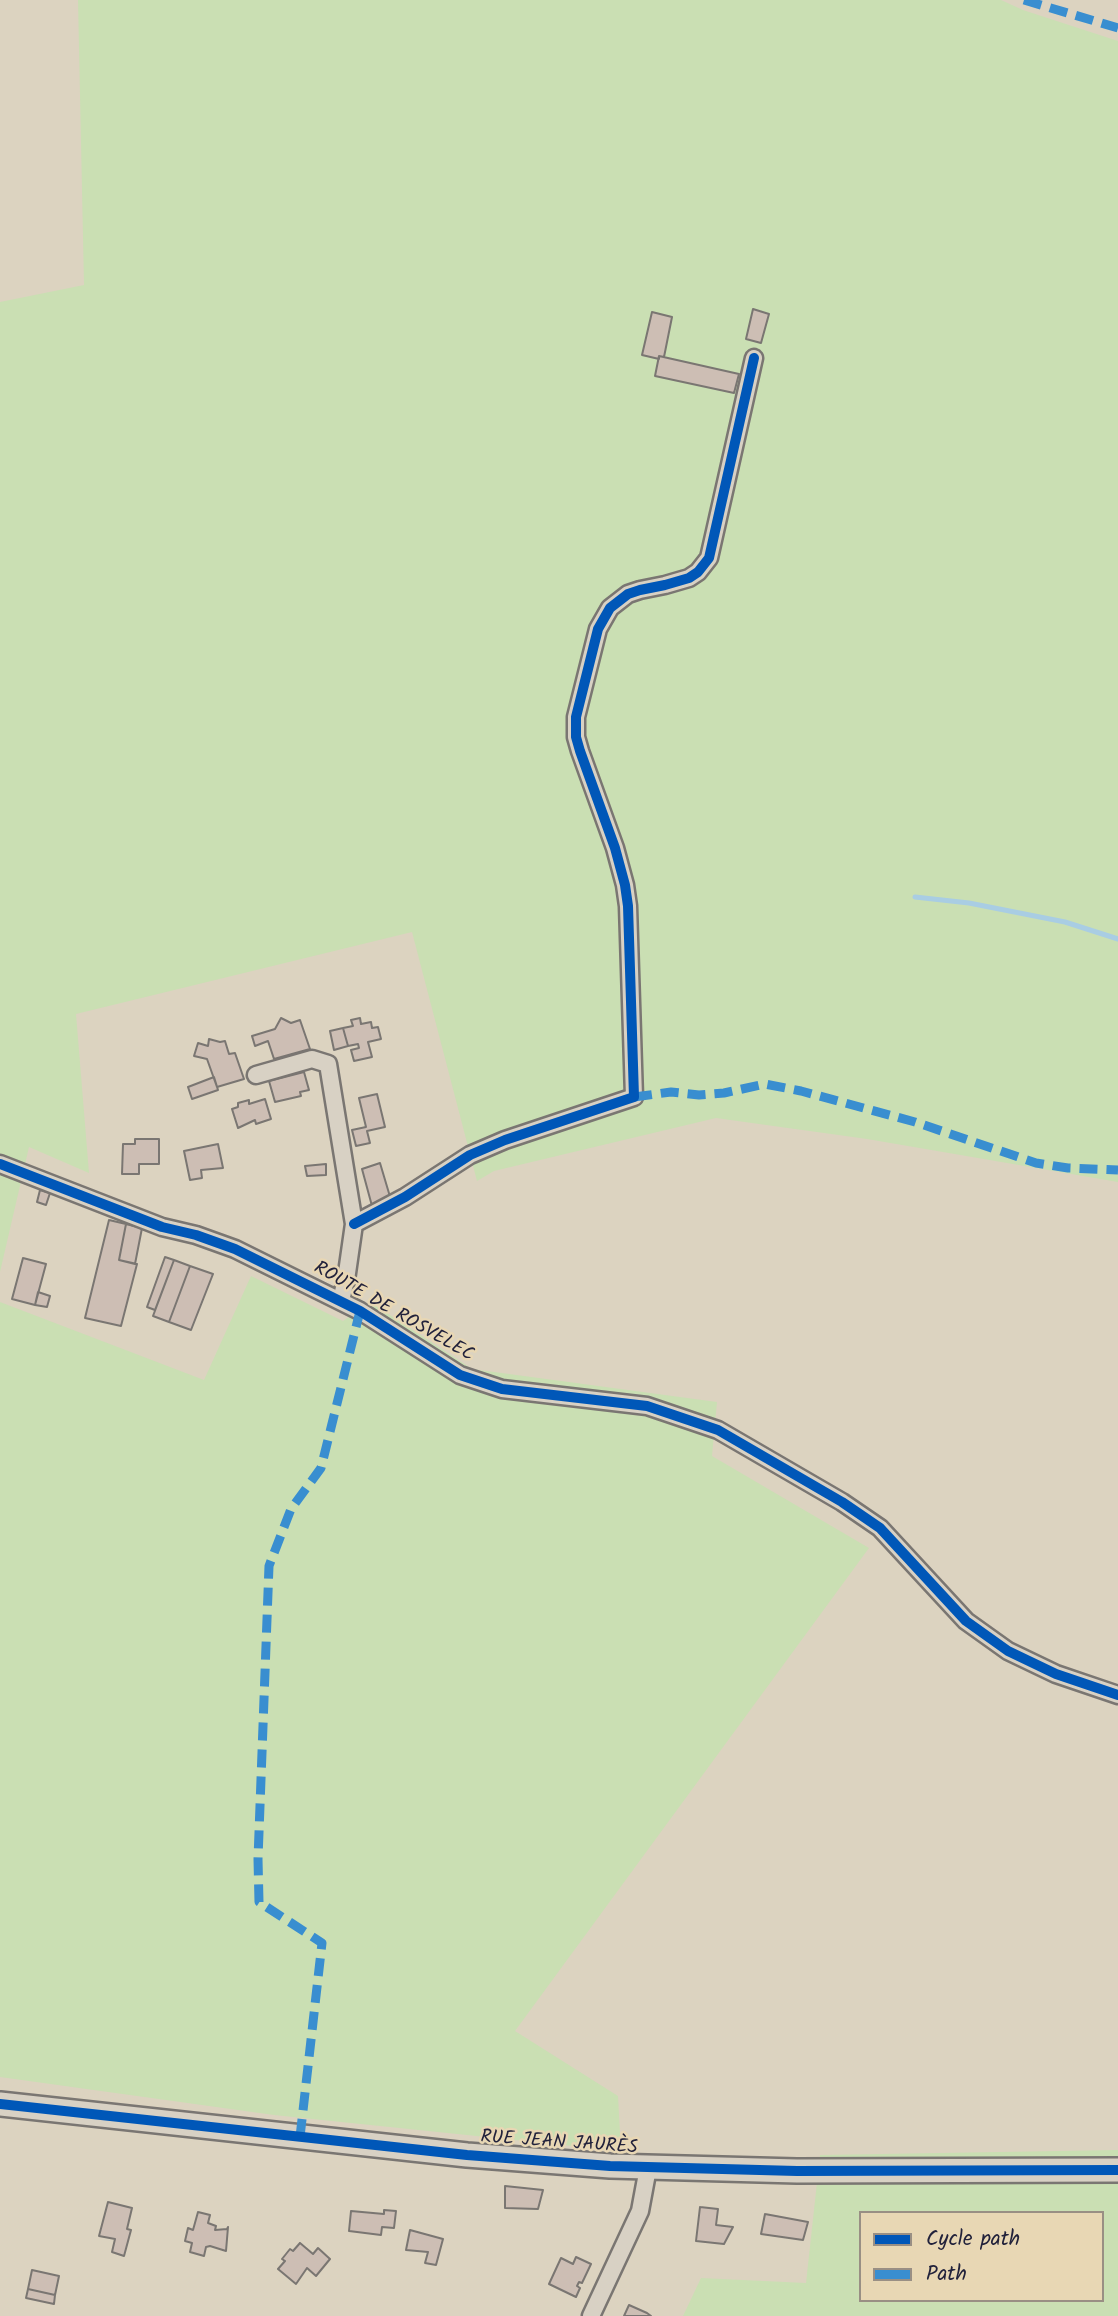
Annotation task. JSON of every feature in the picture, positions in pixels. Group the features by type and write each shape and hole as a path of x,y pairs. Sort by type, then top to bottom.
{"main road":[{"name":"RUE JEAN JAURÈS","path":"0,2104 467,2155 648,2168 797,2171 1118,2170"}],"street":[{"path":"355,1224 405,1197 470,1155 505,1140 634,1097 628,906 625,885 615,848 580,751 576,737 576,717 598,629 610,608 618,600 639,590 690,578 709,558 754,358"},
{"path":"257,1075 312,1059 328,1064 355,1224 341,1300"},
{"name":"ROUTE DE ROSVELEC","path":"0,1164 162,1227 220,1243 341,1300 460,1375 502,1389 647,1406 718,1430 842,1502 880,1528 966,1621 1009,1651 1056,1674 1118,1695"},
{"path":"591,2316 640,2211 648,2168"}],"green space":[{"path":"78,0 1001,0 1023,10 1118,41 1118,1182 867,1139 716,1118 494,1171 477,1181 412,932 76,1014 89,1173 29,1147 0,1272 0,302 84,285"},
{"path":"251,1276 343,1321 370,1302 472,1369 717,1402 712,1456 869,1548 515,2031 618,2096 621,2151 274,2115 0,2077 0,1302 204,1380"},
{"path":"1118,2150 1118,2316 683,2316 701,2278 806,2283 820,2155"}],"building":[{"path":"753,309 769,314 761,343 746,339"},
{"path":"652,312 672,317 664,357 659,356 659,359 642,355"},
{"path":"659,356 739,374 734,393 655,376"},
{"path":"281,1018 291,1023 300,1020 310,1049 274,1059 268,1041 255,1046 252,1036 275,1029"},
{"path":"360,1018 361,1024 371,1022 372,1028 378,1027 381,1039 368,1042 372,1057 354,1061 351,1050 359,1048 358,1044 348,1046 343,1028 353,1026 351,1020"},
{"path":"343,1028 348,1046 334,1050 330,1031"},
{"path":"209,1039 225,1041 229,1054 235,1053 244,1079 217,1087 207,1059 194,1056 198,1043 208,1046"},
{"path":"304,1072 309,1090 300,1092 301,1096 275,1102 269,1081"},
{"path":"214,1077 218,1090 192,1099 188,1087"},
{"path":"377,1094 385,1127 367,1131 370,1143 356,1146 352,1130 366,1127 359,1098"},
{"path":"265,1099 271,1119 256,1124 255,1120 238,1128 232,1109 238,1107 238,1103 249,1100 249,1104"},
{"path":"135,1139 159,1139 159,1164 139,1164 139,1174 122,1174 123,1144 135,1144"},
{"path":"218,1144 223,1168 201,1170 202,1178 190,1180 184,1151"},
{"path":"380,1163 391,1200 372,1206 362,1169"},
{"path":"326,1164 326,1175 307,1176 305,1166"},
{"path":"40,1190 50,1193 46,1205 37,1202"},
{"path":"109,1220 126,1224 119,1260 137,1264 121,1326 85,1318"},
{"path":"126,1224 142,1228 135,1264 119,1260"},
{"path":"165,1257 174,1260 155,1310 147,1307"},
{"path":"23,1258 46,1264 35,1305 12,1299"},
{"path":"174,1260 190,1266 169,1322 153,1316"},
{"path":"190,1266 213,1274 191,1330 169,1322"},
{"path":"38,1292 50,1296 47,1307 35,1305"},
{"path":"505,2186 543,2190 538,2209 505,2208"},
{"path":"108,2202 132,2208 127,2229 131,2230 124,2256 112,2252 115,2239 99,2236"},
{"path":"700,2207 718,2209 716,2225 733,2227 724,2244 696,2241"},
{"path":"384,2210 396,2211 394,2228 382,2227 381,2235 349,2231 351,2211 384,2214"},
{"path":"198,2212 210,2215 208,2223 216,2226 215,2230 228,2227 226,2251 210,2246 206,2247 204,2256 190,2252 192,2243 185,2241 188,2228 193,2230"},
{"path":"765,2214 808,2222 803,2240 761,2234"},
{"path":"410,2230 443,2239 436,2265 425,2263 428,2252 406,2250"},
{"path":"300,2243 313,2254 318,2248 330,2259 316,2276 307,2268 296,2284 278,2269 290,2249 293,2251"},
{"path":"576,2257 591,2264 582,2283 579,2282 577,2286 580,2288 576,2297 549,2284 561,2258 573,2264"},
{"path":"32,2270 59,2276 55,2295 28,2289"},
{"path":"28,2289 55,2295 54,2304 26,2298"},
{"path":"629,2305 647,2313 651,2316 624,2316"}],"waterway":[{"path":"915,897 969,903 1065,922 1118,939"}],"marked path":[{"path":"1024,0 1118,28"},
{"path":"634,1097 671,1092 699,1095 724,1093 765,1084 915,1122 1036,1163 1068,1168 1118,1170"},
{"path":"300,2137 322,1943 259,1902 258,1859 269,1566 291,1509 321,1468 360,1311"}],"cycle path":[{"path":"354,1224 405,1197 470,1155 505,1140 634,1097 628,906 625,885 615,848 580,751 576,737 576,717 598,629 610,608 628,594 689,578 698,572 709,558 754,358"},
{"path":"0,1164 162,1227 196,1235 235,1249 360,1311 460,1375 502,1389 647,1406 718,1430 842,1502 880,1528 966,1621 1008,1651 1056,1674 1118,1695"},
{"path":"0,2104 467,2155 610,2166 797,2171 1118,2170"}]}
